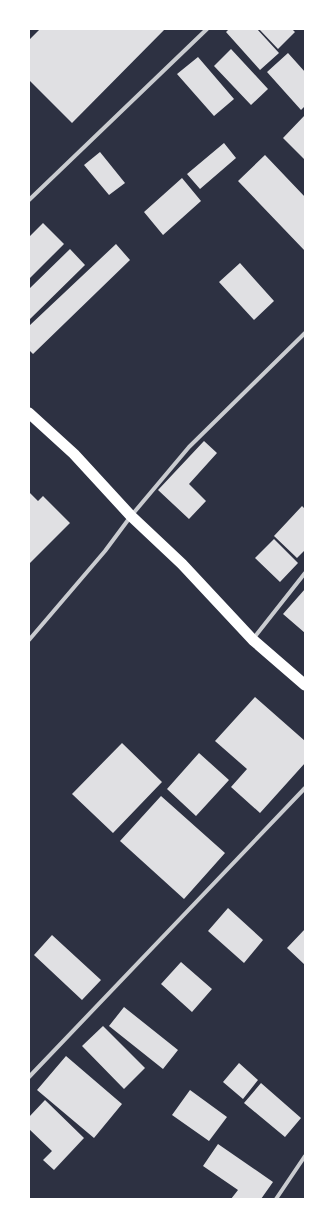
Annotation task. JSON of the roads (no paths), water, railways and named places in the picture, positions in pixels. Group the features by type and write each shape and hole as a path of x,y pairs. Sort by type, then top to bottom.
{"highway":[{"path":"29,413 74,454 131,516 182,564 253,640 305,685"}],"street":[{"path":"29,200 207,29"},
{"path":"29,640 105,551 131,516 189,447 305,333"},
{"path":"253,640 305,573"},
{"path":"29,1077 305,788"},
{"path":"276,1199 305,1156"}]}
